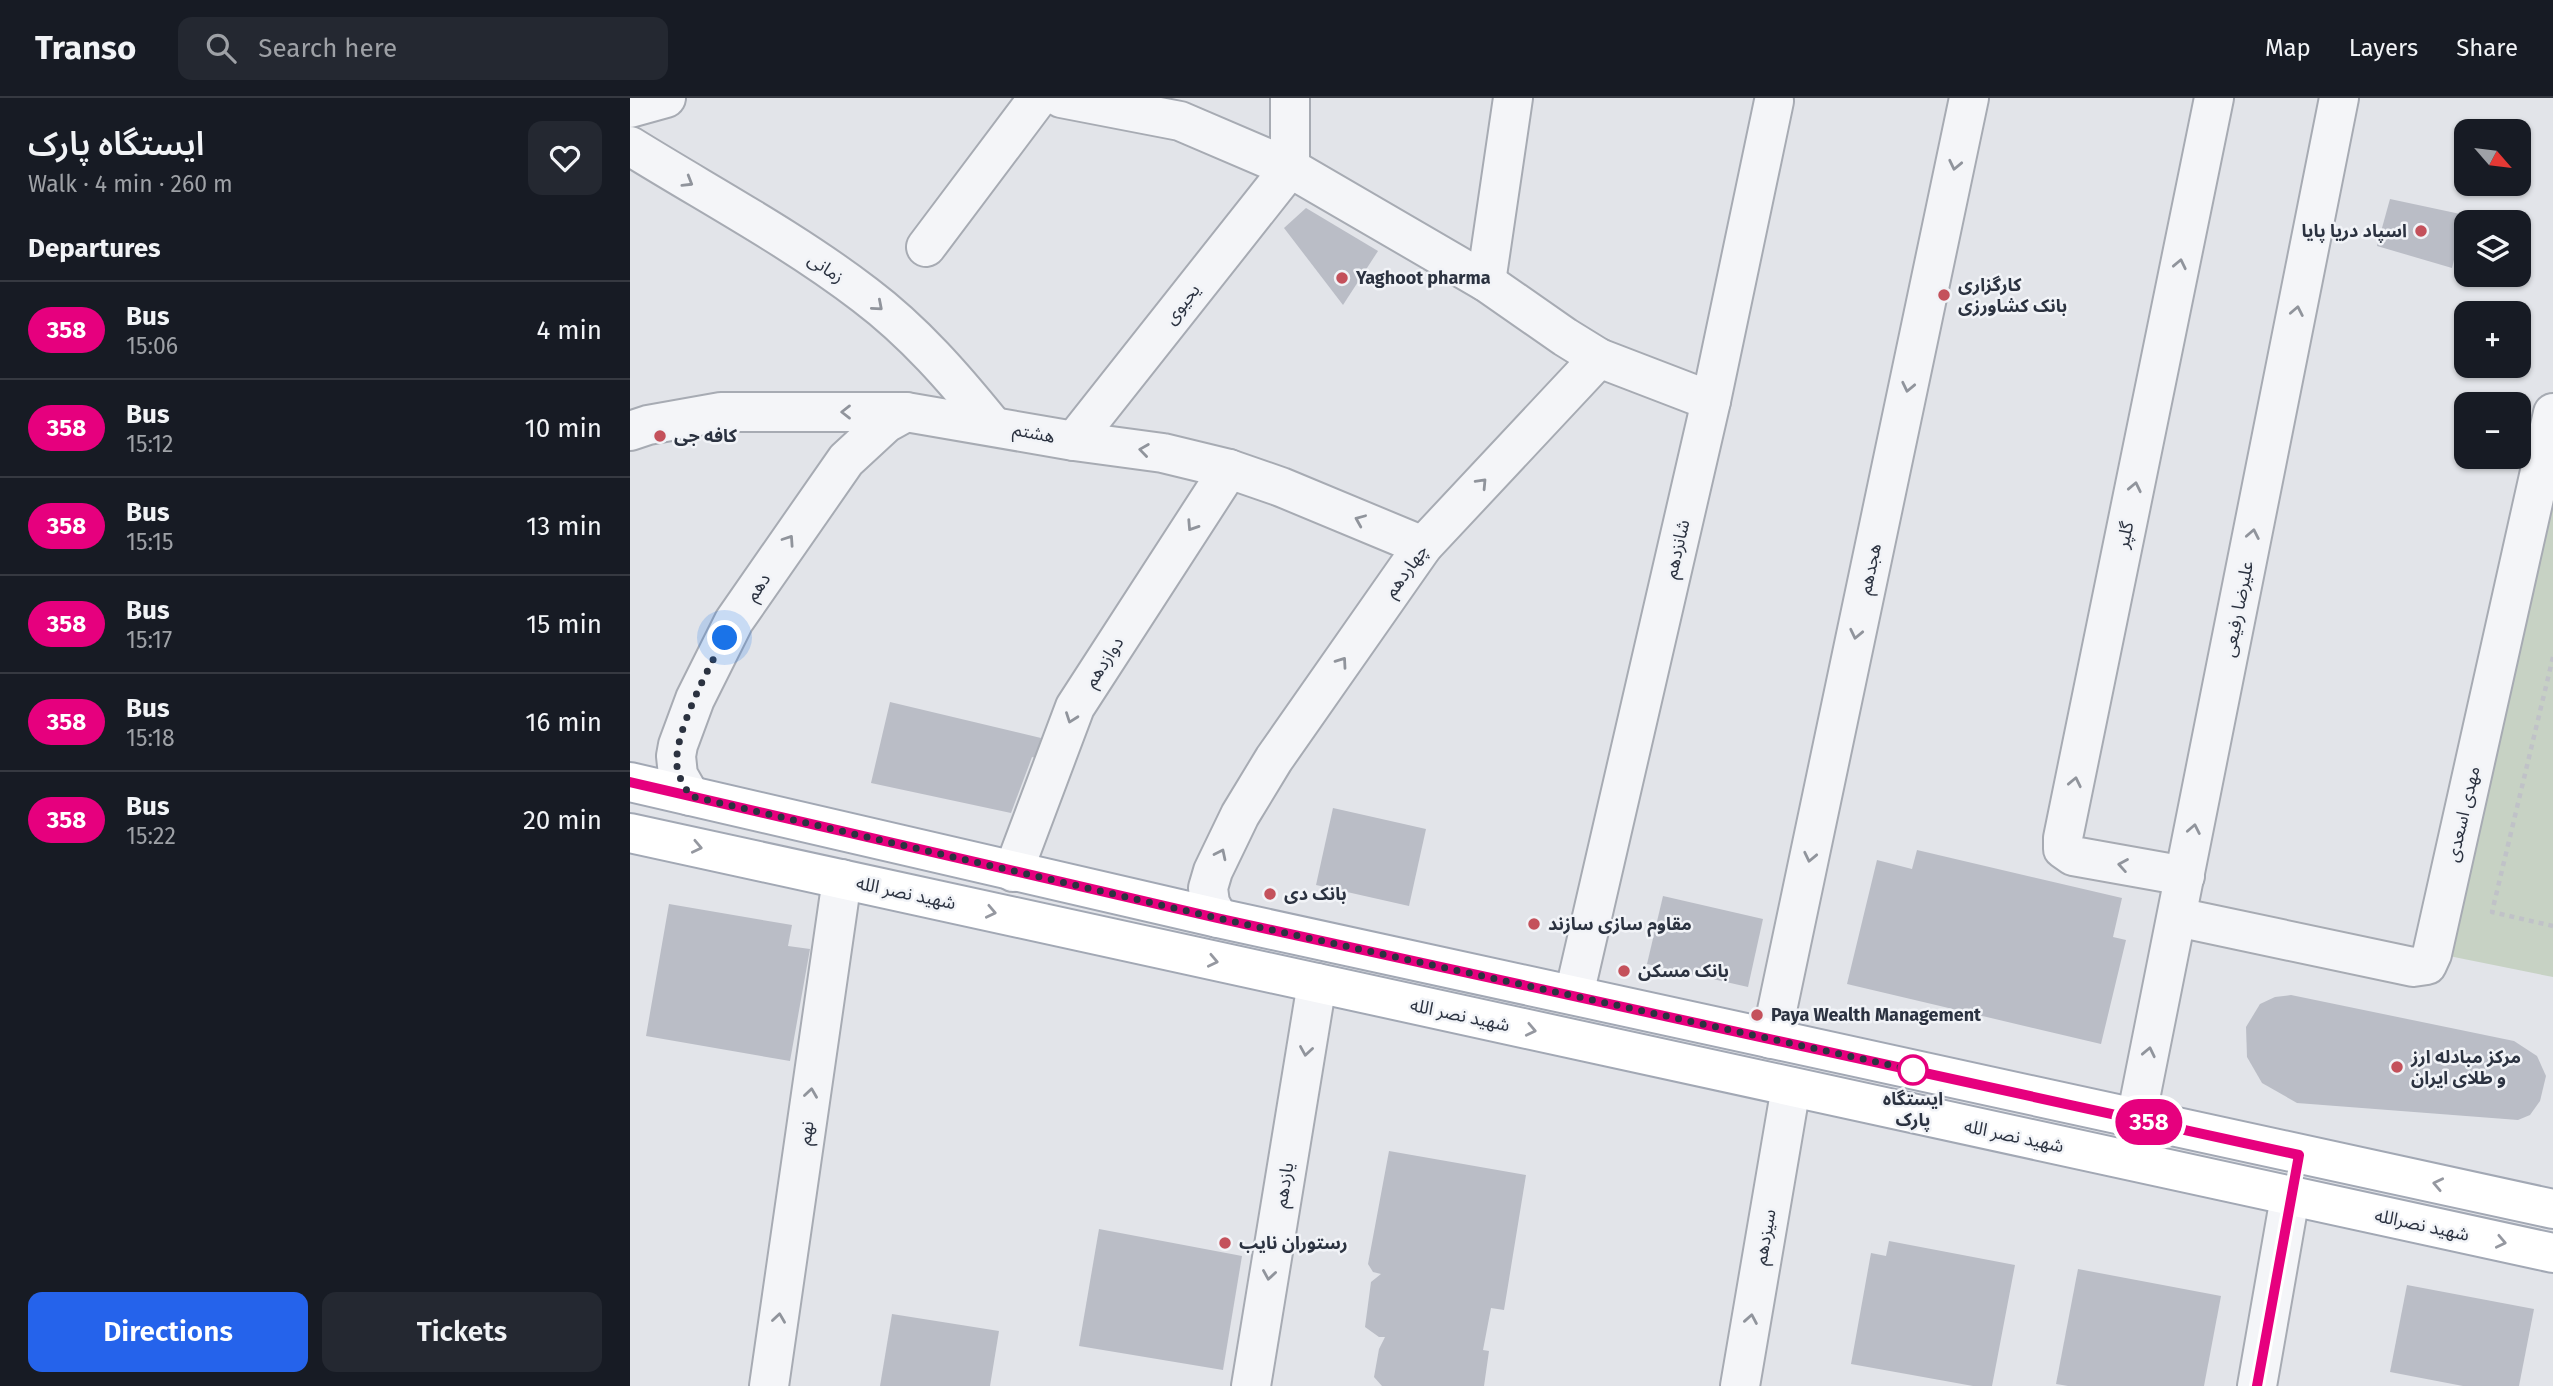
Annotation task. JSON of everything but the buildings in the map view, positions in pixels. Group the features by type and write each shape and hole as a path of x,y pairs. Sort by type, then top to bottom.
{"main road":[{"path":"630,782 1217,918 2553,1209"},
{"name":"شهید نصر الله","path":"630,833 2290,1197"},
{"path":"2290,1197 2299,1155"},
{"name":"شهید نصرالله","path":"2290,1197 2553,1253"}],"street":[{"path":"630,108 666,98"},
{"path":"926,247 1038,98"},
{"path":"1062,98 1180,121 1290,168 1486,282 1599,358 1711,401"},
{"path":"1290,98 1290,168"},
{"path":"1486,282 1513,98"},
{"name":"هجدهم","path":"1771,1039 1969,98"},
{"name":"گلپر","path":"2185,876 2073,856 2063,849 2063,838 2214,98"},
{"name":"علیرضا رفیعی","path":"2136,1119 2339,98"},
{"name":"شانزدهم","path":"1574,995 1711,401 1774,101"},
{"name":"زمانی","path":"630,146 819,262 867,297 913,336 954,378 992,425"},
{"name":"یحیوی","path":"1074,441 1290,168"},
{"name":"چهاردهم","path":"1217,918 1210,903 1208,888 1213,871 1240,816 1274,759 1423,546 1599,358"},
{"name":"هشتم","path":"630,431 648,425 721,412 906,412 1074,441 1163,453 1229,469 1281,487 1423,546"},
{"name":"دهم","path":"690,796 678,775 678,745 695,699 734,621 846,460 886,423 906,412"},
{"name":"مهدی اسعدی","path":"2177,917 2413,967 2427,965 2432,954 2553,413"},
{"name":"دوازدهم","path":"1013,872 1075,707 1229,469"},
{"name":"نهم","path":"769,1386 842,879"},
{"name":"یازدهم","path":"1251,1386 1317,984"},
{"name":"سیزدهم","path":"1740,1386 1791,1087"},
{"path":"2257,1386 2290,1197"}],"path":[{"path":"2553,657 2492,912 2553,926"}],"green space":[{"path":"2553,483 2553,977 2449,956"}],"bus line":[{"name":"358","path":"630,782 1217,918 2299,1155 2257,1386"}],"place":[{"name":"اسپاد دریا پایا","path":"2421,231"},
{"name":"Yaghoot pharma","path":"1342,278"},
{"name":"کارگزاری بانک کشاورزی","path":"1944,295"},
{"name":"کافه جی","path":"660,436"},
{"name":"بانک دی","path":"1270,894"},
{"name":"مقاوم سازی سازند","path":"1534,924"},
{"name":"بانک مسکن","path":"1624,971"},
{"name":"Paya Wealth Management","path":"1757,1015"},
{"name":"مركز مبادله ارز و طلای ايران","path":"2397,1067"},
{"name":"ایستگاه پارک","path":"1913,1070"},
{"name":"رستوران نایب","path":"1225,1243"}],"route":[{"path":"725,638 695,699 678,745 678,775 690,796 1217,918 1913,1070"}]}
